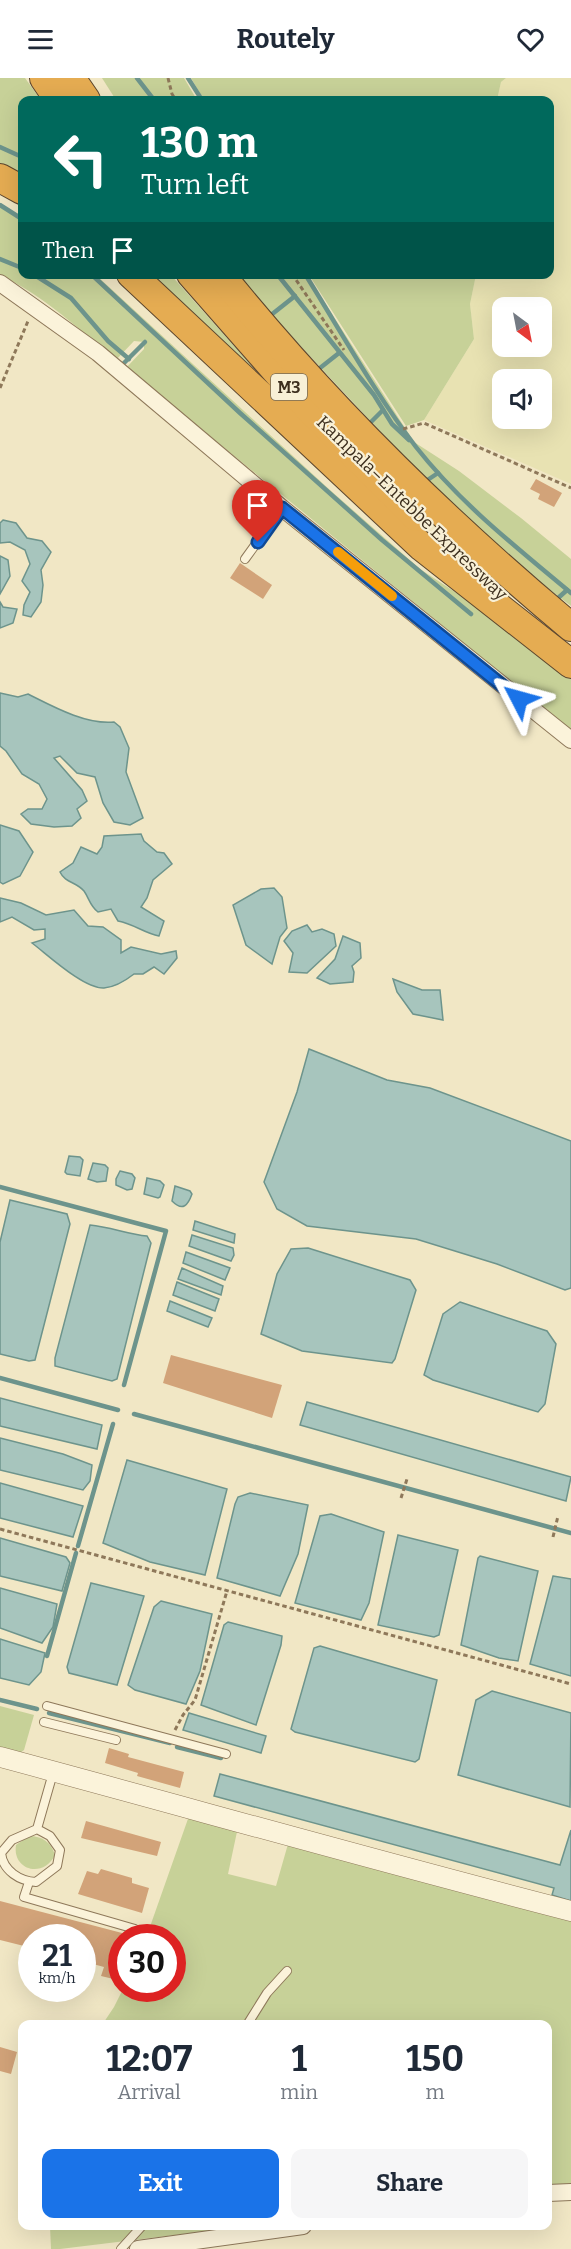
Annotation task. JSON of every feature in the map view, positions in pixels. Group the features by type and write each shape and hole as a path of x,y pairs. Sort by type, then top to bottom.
{"highway":[{"path":"44,78 56,96"},
{"path":"71,78 85,96"},
{"path":"83,78 87,96"},
{"path":"0,178 18,188"},
{"path":"136,279 422,548 571,664"},
{"name":"Kampala–Entebbe Expressway","path":"195,279 312,412 393,494 483,580 571,652"},
{"name":"M3","path":"224,279 286,352 394,466 520,585 571,627"}],"street":[{"path":"0,283 98,353 282,508 571,740"},
{"path":"0,1757 354,1855 571,1911"},
{"path":"552,2193 571,2193"},
{"path":"138,2249 274,2230"}],"lane":[{"path":"244,559 282,508"},
{"path":"47,1706 226,1754"},
{"path":"44,1722 116,1740"},
{"path":"37,1829 53,1773"},
{"path":"37,1829 50,1836 60,1850 57,1866 36,1882 29,1882 17,1878 2,1860 1,1853 12,1840 37,1829"},
{"path":"29,1882 24,1897 118,1924"},
{"path":"250,2020 267,1993 287,1971"},
{"path":"121,2249 138,2230"}],"path":[{"path":"168,78 174,96"},
{"path":"295,279 344,350"},
{"path":"0,388 35,306"},
{"path":"403,429 424,423 571,488"},
{"path":"401,1498 407,1479"},
{"path":"553,1537 558,1516"},
{"path":"0,1529 571,1684"},
{"path":"174,1732 183,1715 195,1700 227,1591"}],"shaded area":[{"path":"506,78 571,78 571,484 424,420 474,339 470,304 475,279 554,279 554,96 498,96 501,82"}],"green space":[{"path":"0,78 25,78 38,96 18,96 18,183 0,172"},
{"path":"102,78 184,78 195,96 113,96"},
{"path":"191,78 506,78 501,82 498,96 202,96"},
{"path":"0,204 18,215 18,279 100,279 330,490 420,569 481,609 571,677 571,730 126,368 144,349 144,342 134,341 116,360 31,292 0,275"},
{"path":"143,279 175,279 259,374 246,378"},
{"path":"242,279 310,279 414,442 459,471 571,559 571,606 483,533 428,480 265,307"},
{"path":"312,279 475,279 470,304 474,339 424,420 406,426"},
{"path":"0,1706 34,1715 24,1750 19,1754 0,1752"},
{"path":"189,1816 238,1827 228,1874 276,1886 288,1844 571,1915 571,2187 552,2188 552,2020 105,2020 116,2002 186,2002 186,1924 151,1924"},
{"path":"29,1836 45,1841 53,1850 55,1855 43,1867 29,1868 23,1865 16,1854 16,1845"},
{"path":"50,2230 216,2230 60,2249 51,2249"}],"water":[{"path":"3,520 16,523 27,538 42,541 51,552 41,570 43,585 41,602 31,617 23,615 24,605 30,592 22,581 30,564 25,550 10,542 0,543 0,523"},
{"path":"0,556 8,560 10,576 0,594"},
{"path":"0,602 3,607 17,609 13,623 0,628"},
{"path":"0,693 18,697 28,694 81,718 114,722 120,727 129,748 126,772 143,818 130,825 114,822 103,803 95,777 77,773 60,756 54,758 82,790 87,801 77,809 81,818 72,826 54,827 31,824 21,814 28,809 42,809 47,799 39,784 22,774 0,746"},
{"path":"0,825 19,831 33,852 20,876 3,884 0,882"},
{"path":"141,834 144,841 157,852 164,853 172,864 153,880 147,898 141,907 164,921 159,936 118,921 111,909 98,912 91,905 84,891 62,876 60,872 73,863 81,847 97,854 102,847 104,836"},
{"path":"274,888 282,897 287,928 280,937 272,964 246,945 233,905 261,889"},
{"path":"0,898 21,903 46,915 74,910 88,926 103,927 121,940 121,953 131,947 161,954 176,951 177,958 164,974 154,967 143,974 134,974 112,986 96,987 77,977 32,943 45,939 45,929 34,930 12,917 0,922"},
{"path":"307,925 312,932 322,929 334,934 336,946 307,973 289,972 293,953 284,941 292,931"},
{"path":"343,936 360,943 361,958 352,966 353,982 330,984 317,978 335,959"},
{"path":"393,979 422,990 440,990 443,1020 413,1014 397,992"},
{"path":"309,1049 387,1080 430,1088 571,1141 571,1288 565,1290 497,1264 416,1239 307,1226 277,1209 264,1182 297,1092"},
{"path":"69,1156 80,1157 83,1160 80,1176 65,1172"},
{"path":"93,1163 105,1165 108,1168 106,1181 97,1182 88,1179"},
{"path":"120,1171 132,1174 135,1178 132,1189 127,1190 116,1185"},
{"path":"147,1178 160,1181 164,1185 160,1197 144,1194"},
{"path":"175,1186 190,1191 192,1194 185,1206 179,1206 172,1201"},
{"path":"10,1200 67,1214 70,1224 35,1360 29,1361 0,1354 0,1242"},
{"path":"195,1221 235,1234 234,1243 193,1230"},
{"path":"90,1225 147,1236 151,1243 117,1379 112,1381 55,1366 55,1358"},
{"path":"192,1235 233,1248 234,1255 231,1261 189,1246"},
{"path":"308,1248 410,1280 416,1290 392,1363 302,1351 261,1334 277,1274 291,1249"},
{"path":"186,1252 230,1268 225,1280 183,1263"},
{"path":"182,1268 223,1286 221,1295 178,1279"},
{"path":"177,1282 219,1299 215,1311 173,1295"},
{"path":"170,1301 212,1318 208,1327 167,1311"},
{"path":"460,1302 547,1331 556,1344 545,1404 538,1412 433,1380 424,1375 443,1314"},
{"path":"0,1398 102,1425 97,1449 0,1426"},
{"path":"307,1402 571,1477 566,1501 300,1425"},
{"path":"0,1438 63,1454 92,1465 90,1481 83,1490 0,1470"},
{"path":"127,1460 227,1489 205,1575 150,1562 103,1543"},
{"path":"0,1483 83,1506 73,1537 0,1518"},
{"path":"250,1493 308,1505 298,1554 280,1596 217,1578 235,1504 238,1497"},
{"path":"331,1514 384,1532 369,1603 361,1620 295,1603 320,1516"},
{"path":"398,1535 458,1550 439,1635 434,1637 378,1625"},
{"path":"0,1538 66,1557 70,1563 62,1591 0,1576"},
{"path":"480,1556 538,1571 518,1661 499,1658 461,1645"},
{"path":"553,1576 571,1579 571,1676 530,1664"},
{"path":"91,1583 144,1596 117,1685 69,1673 67,1667"},
{"path":"0,1588 57,1604 53,1627 42,1643 0,1628"},
{"path":"161,1601 212,1614 200,1671 186,1704 135,1690 128,1685 154,1607"},
{"path":"228,1622 282,1636 256,1725 201,1705 224,1625"},
{"path":"0,1639 45,1653 41,1672 29,1685 0,1678"},
{"path":"320,1646 437,1680 419,1759 415,1762 295,1732 291,1729 314,1648"},
{"path":"492,1691 571,1713 570,1807 458,1775 476,1700"},
{"path":"189,1713 266,1736 261,1753 183,1730"},
{"path":"220,1774 560,1865 571,1830 571,1901 552,1895 554,1888 214,1796"}],"building":[{"path":"536,479 562,493 554,507 538,499 540,494 530,489"},
{"path":"240,563 272,585 263,599 230,578"},
{"path":"171,1355 282,1385 272,1418 163,1383"},
{"path":"109,1748 129,1754 128,1757 184,1772 180,1788 137,1776 138,1773 105,1763"},
{"path":"86,1821 161,1842 157,1856 81,1838"},
{"path":"101,1869 132,1878 132,1883 149,1888 142,1913 78,1894 87,1871 98,1874"},
{"path":"0,1901 88,1924 18,1924 18,1944 0,1940"},
{"path":"96,1926 108,1929 108,1978 101,1976 104,1967 96,1965"},
{"path":"0,2047 17,2052 11,2074 0,2071"}],"waterway":[{"path":"137,78 151,96"},
{"path":"188,78 199,96"},
{"path":"0,147 18,155"},
{"path":"0,205 18,216"},
{"path":"0,259 18,266"},
{"path":"41,279 71,298 108,341 129,359"},
{"path":"96,279 240,413 382,540 471,614"},
{"path":"281,279 374,395 392,424 409,440"},
{"path":"308,279 387,406 416,447 451,487 489,524 571,593"},
{"path":"271,315 295,296"},
{"path":"123,364 145,342"},
{"path":"320,368 339,353"},
{"path":"371,422 383,410"},
{"path":"426,481 438,473"},
{"path":"557,599 567,590"},
{"path":"0,1187 166,1231 124,1385"},
{"path":"0,1378 118,1410"},
{"path":"134,1414 571,1533"},
{"path":"78,1546 113,1424"},
{"path":"47,1656 76,1553"},
{"path":"0,1700 37,1709"},
{"path":"49,1713 170,1743"},
{"path":"177,1747 221,1758"}],"slow traffic":[{"path":"338,552 392,596"}],"route":[{"path":"258,542 282,508 519,699"}]}
